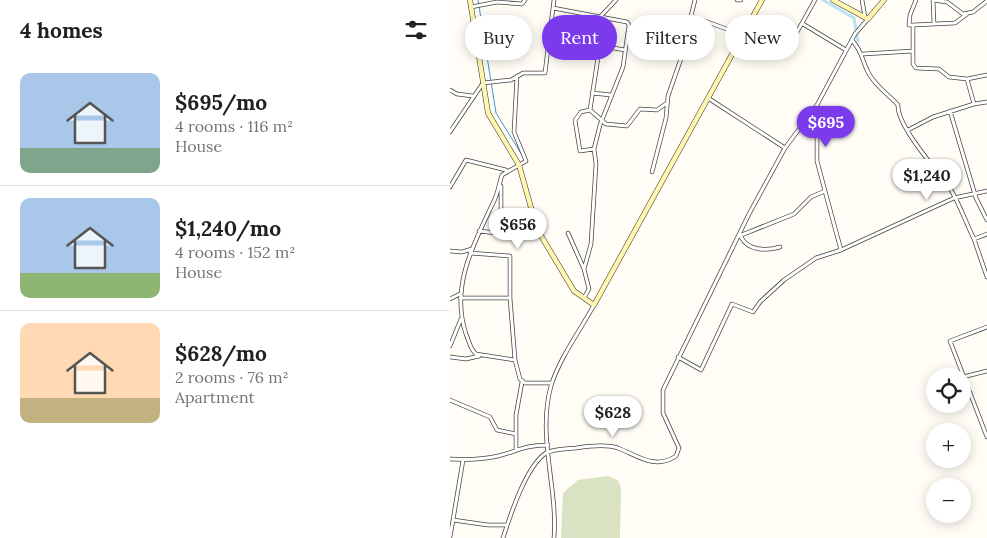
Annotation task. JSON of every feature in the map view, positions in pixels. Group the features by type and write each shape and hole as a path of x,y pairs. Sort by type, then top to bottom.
{"street":[{"path":"470,0 489,115 519,165 538,229 571,286 594,305"},
{"path":"471,7 497,2 522,4 525,0"},
{"path":"552,15 554,0"},
{"path":"604,15 616,0"},
{"path":"691,15 695,0"},
{"path":"754,15 762,0"},
{"path":"799,31 815,0"},
{"path":"834,0 866,18"},
{"path":"862,0 866,18"},
{"path":"503,538 507,524 534,465 548,452 586,446 610,446 644,460 662,462 673,457 679,448 665,419 662,396 678,357 785,148 817,105 846,50 866,18 884,0"},
{"path":"916,0 909,25 955,23 987,1"},
{"path":"934,24 933,0 948,1 959,13 967,14"},
{"path":"553,8 587,15"},
{"path":"584,269 592,244 596,164 594,149 602,121 623,68 629,25 627,22 617,20"},
{"path":"803,24 846,50"},
{"path":"913,25 913,64 916,68 939,69 949,77 987,76"},
{"path":"852,40 863,54 868,72 882,90 898,105 898,110 908,130 954,198 974,239 987,277"},
{"path":"617,49 625,50"},
{"path":"863,54 913,51"},
{"path":"450,132 483,83 494,80 511,80 523,73 545,73 547,60"},
{"path":"590,110 597,60"},
{"path":"652,172 659,149 667,102 681,60"},
{"path":"554,538 555,509 548,452 547,408 552,383 729,60"},
{"path":"515,360 476,354 471,348 461,318 460,296 470,254 493,202 502,175 507,170 526,161 514,132 517,76"},
{"path":"967,78 974,104"},
{"path":"450,90 457,94 473,96"},
{"path":"592,93 611,96"},
{"path":"708,98 785,148"},
{"path":"590,110 602,121 627,126 640,109 658,110 667,102"},
{"path":"908,130 950,111 987,102"},
{"path":"817,105 817,161 841,250"},
{"path":"590,110 581,112 575,120 580,151 594,149"},
{"path":"950,111 975,194 987,220"},
{"path":"450,187 466,160 507,170"},
{"path":"479,231 496,232 501,230 502,175"},
{"path":"740,237 794,214 812,197 825,191"},
{"path":"678,357 701,370 732,304 753,312 765,296 816,258 841,250 954,198 987,191"},
{"path":"568,233 589,285 584,298"},
{"path":"974,239 987,234"},
{"path":"740,237 746,243 764,250 780,247"},
{"path":"450,251 462,252 472,249"},
{"path":"470,254 510,256 510,298 515,360 522,382 516,415 516,450"},
{"path":"450,299 460,296 510,298"},
{"path":"450,346 461,318"},
{"path":"960,368 950,341 987,327"},
{"path":"450,357 466,359 483,356"},
{"path":"971,375 987,371"},
{"path":"522,382 552,383"},
{"path":"971,397 987,437"},
{"path":"450,400 490,417 494,421 496,429 516,434"},
{"path":"450,459 486,459 528,446 548,445"},
{"path":"450,536 463,460"},
{"path":"452,520 488,525 507,524"}],"green space":[{"path":"608,476 618,480 621,488 620,538 561,538 563,493 578,480"}],"waterway":[{"path":"478,0 496,113 522,155"},
{"path":"823,0 854,18 858,41"}]}
